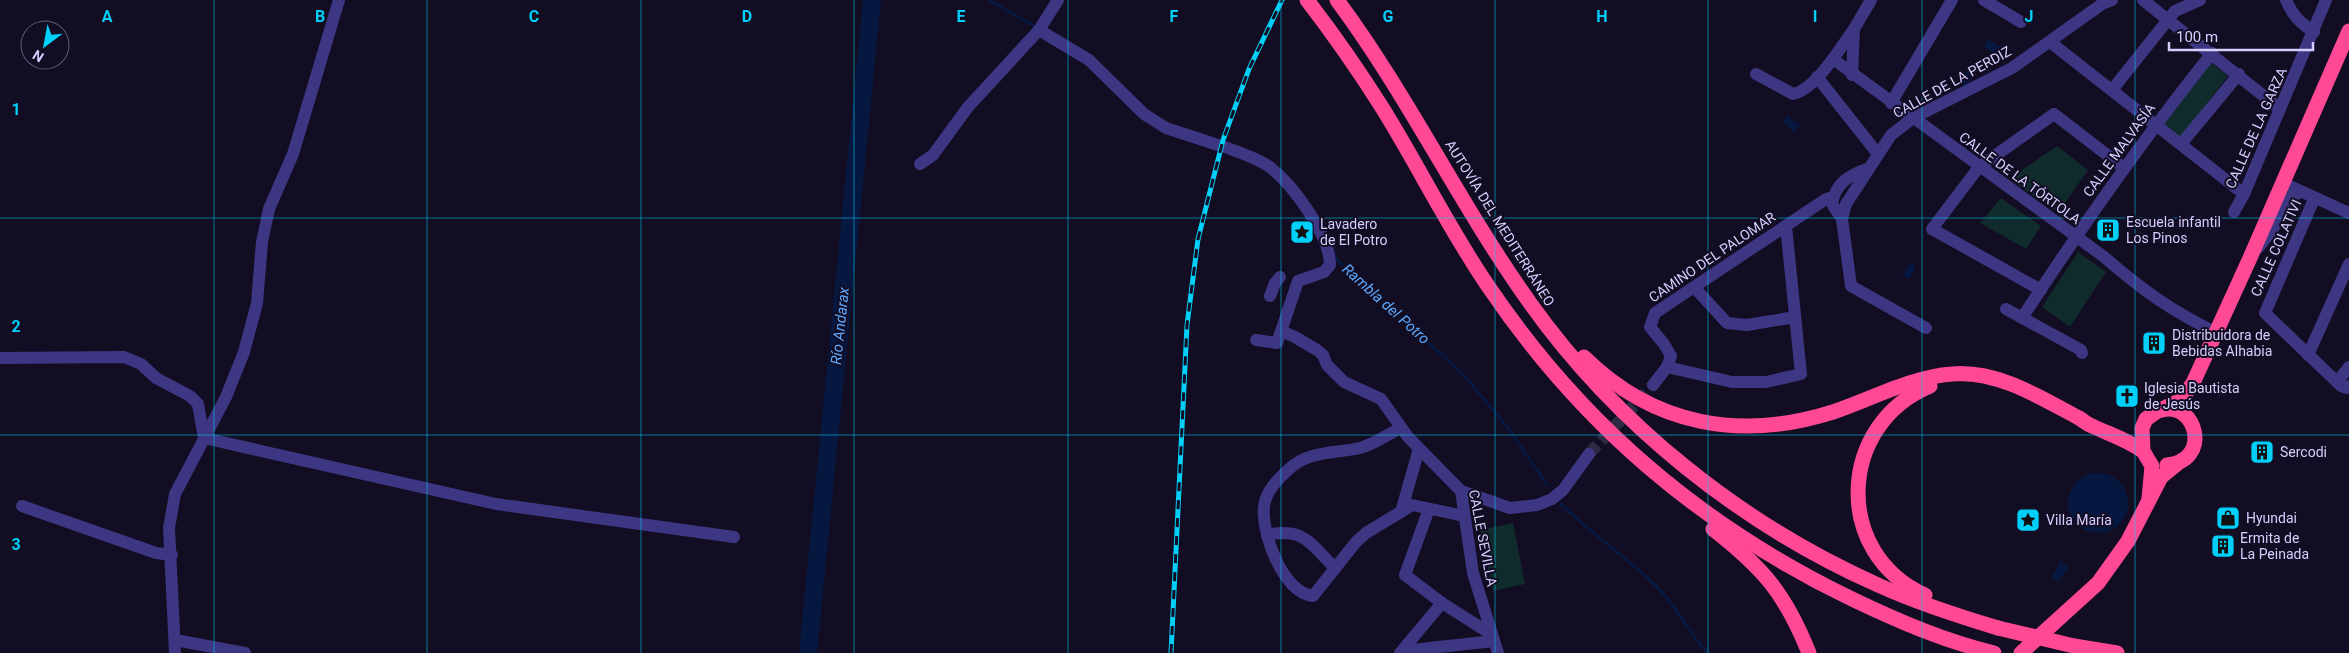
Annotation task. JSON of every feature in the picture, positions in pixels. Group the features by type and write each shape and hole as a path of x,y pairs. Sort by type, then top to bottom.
{"highway":[{"path":"1307,0 1343,49 1383,110 1467,253 1517,327 1546,364 1612,436 1681,496 1796,572 1898,621 1946,639 1990,652"},
{"name":"AUTOVÍA DEL MEDITERRÁNEO","path":"1337,0 1406,101 1503,263 1552,333 1620,408 1665,450 1736,504 1775,530 1870,581 1998,628 2074,646 2117,653"},
{"path":"2337,56 2349,18"},
{"path":"2081,420 2110,428 2128,428 2180,400 2187,394 2199,373 2217,333 2349,30"},
{"path":"1552,333 1574,346 1611,380 1653,406 1678,416 1714,425 1750,427 1793,423 1833,412 1915,382 1952,374 1972,375 2009,383 2090,426 2122,437 2162,465 2177,464"},
{"path":"2193,426 2191,406 2199,373"},
{"path":"1967,618 1945,604 1915,590 1897,578 1882,564 1869,543 1859,516 1857,484 1862,462 1871,439 1883,420 1897,405 1917,391 1940,382 1972,375"},
{"path":"2021,653 2098,583 2128,541 2161,477 2189,456 2195,444 2196,433 2188,418 2175,410 2166,409 2151,416 2140,435 2152,466 2149,499"},
{"path":"1681,496 1700,519 1744,553 1770,580 1789,610 1808,653"}],"street":[{"path":"176,653 170,528 175,494 226,397 244,352 257,303 262,242 269,209 293,154 339,0"},
{"path":"920,164 933,155 968,107 1039,30 1058,0"},
{"path":"1756,74 1793,94 1800,92 1833,59 1871,0"},
{"path":"1891,103 1952,0"},
{"path":"1984,0 2021,22"},
{"name":"CALLE DE LA PERDIZ","path":"1926,328 1851,286 1842,218 1846,204 1867,169 1891,135 1913,118 1987,82 2050,42 2102,4 2112,0"},
{"path":"2143,0 2280,109"},
{"path":"2112,90 2175,11 2200,0"},
{"path":"2286,0 2291,12 2299,23 2314,32"},
{"name":"CALLE DE LA GARZA","path":"2234,212 2244,194 2326,0"},
{"path":"1852,75 1854,29"},
{"path":"1039,30 1090,60 1144,114 1166,128 1249,156 1271,168 1308,209 1330,253 1330,265 1324,272 1298,281 1277,343 1256,340"},
{"path":"2050,42 2244,194"},
{"name":"CALLE MALVASÍA","path":"2022,318 2075,237 2124,168 2212,53"},
{"name":"CALLE DE LA TÓRTOLA","path":"1833,59 1852,75 2103,256 2140,289 2167,307 2217,333"},
{"path":"2181,144 2238,74"},
{"path":"1817,77 1878,154"},
{"path":"2041,290 1932,229 1979,167 2054,114 2124,168"},
{"name":"CAMINO DEL PALOMAR","path":"1668,367 1670,356 1664,344 1650,327 1655,313 1826,199 1833,197 1849,175 1867,169"},
{"path":"2283,183 2349,214"},
{"path":"2250,258 2273,229 2288,199 2300,192"},
{"path":"1833,197 1832,204 1842,218"},
{"name":"CALLE COLATIVI","path":"2314,199 2265,313 2308,355 2343,384"},
{"path":"1654,385 1668,367 1732,382 1766,382 1801,374 1786,226"},
{"path":"2308,355 2349,264"},
{"path":"1270,296 1278,280 1294,292"},
{"path":"1694,287 1727,322 1747,325 1795,317"},
{"path":"2006,309 2080,350 2082,353"},
{"name":"CALLE SEVILLA","path":"1281,332 1295,337 1317,350 1323,355 1327,366 1344,382 1381,399 1419,450 1448,475 1461,490 1472,573 1494,643"},
{"path":"0,358 124,357 134,360 172,388 190,396 198,404 204,438"},
{"path":"2343,384 2349,367"},
{"path":"1402,428 1362,448 1302,458 1273,486 1264,505 1264,519 1271,552 1298,590 1305,595 1313,596 1366,534 1412,505 1464,516"},
{"path":"204,438 496,504 734,537"},
{"path":"1401,512 1419,450"},
{"path":"1461,490 1510,508 1537,505 1552,499 1563,490 1589,454"},
{"path":"22,506 156,553 172,555"},
{"path":"1430,509 1404,575 1494,643"},
{"path":"1267,535 1285,531 1300,536 1335,568"},
{"path":"1401,652 1442,603"},
{"path":"175,640 245,653"},
{"path":"1401,652 1494,643"}],"green space":[{"path":"2211,63 2228,76 2180,138 2163,125"},
{"path":"2057,146 2088,170 2058,213 2009,179"},
{"path":"2001,198 2041,226 2026,249 1980,223"},
{"path":"2078,252 2106,272 2070,327 2042,307"},
{"path":"1513,523 1525,584 1493,591 1480,530"}],"water":[{"path":"1988,39 2004,49 1999,56 1984,47"},
{"path":"1968,69 1975,75 1964,88 1958,82"},
{"path":"1788,115 1798,124 1801,123 1795,133 1783,122"},
{"path":"1913,263 1916,267 1909,279 1902,276 1909,264"},
{"path":"2098,473 2115,478 2123,486 2128,503 2123,520 2115,528 2098,533 2081,528 2073,520 2068,503 2073,486 2081,478"},
{"path":"2061,561 2069,567 2059,581 2056,582 2052,576"}],"waterway":[{"name":"Río Andarax","path":"808,653 872,0"},
{"name":"Rambla del Potro","path":"989,0 1036,27"},
{"name":"Rambla del Potro","path":"1334,253 1338,261 1463,374 1511,432 1547,485"},
{"name":"Rambla del Potro","path":"1561,504 1636,567 1660,590 1701,646 1709,653"}],"tunnel":[{"path":"1589,454 1653,385"}],"railway":[{"path":"1171,653 1187,325 1198,239 1223,140 1249,69 1282,0"}],"place":[{"name":"Escuela infantil Los Pinos","path":"2108,230"},
{"name":"Lavadero de El Potro","path":"1302,232"},
{"name":"Distribuidora de Bebidas Alhabia","path":"2154,343"},
{"name":"Iglesia Bautista de Jesús","path":"2127,396"},
{"name":"Sercodi","path":"2262,452"},
{"name":"Hyundai","path":"2228,518"},
{"name":"Villa María","path":"2028,520"},
{"name":"Ermita de La Peinada","path":"2223,546"}]}
